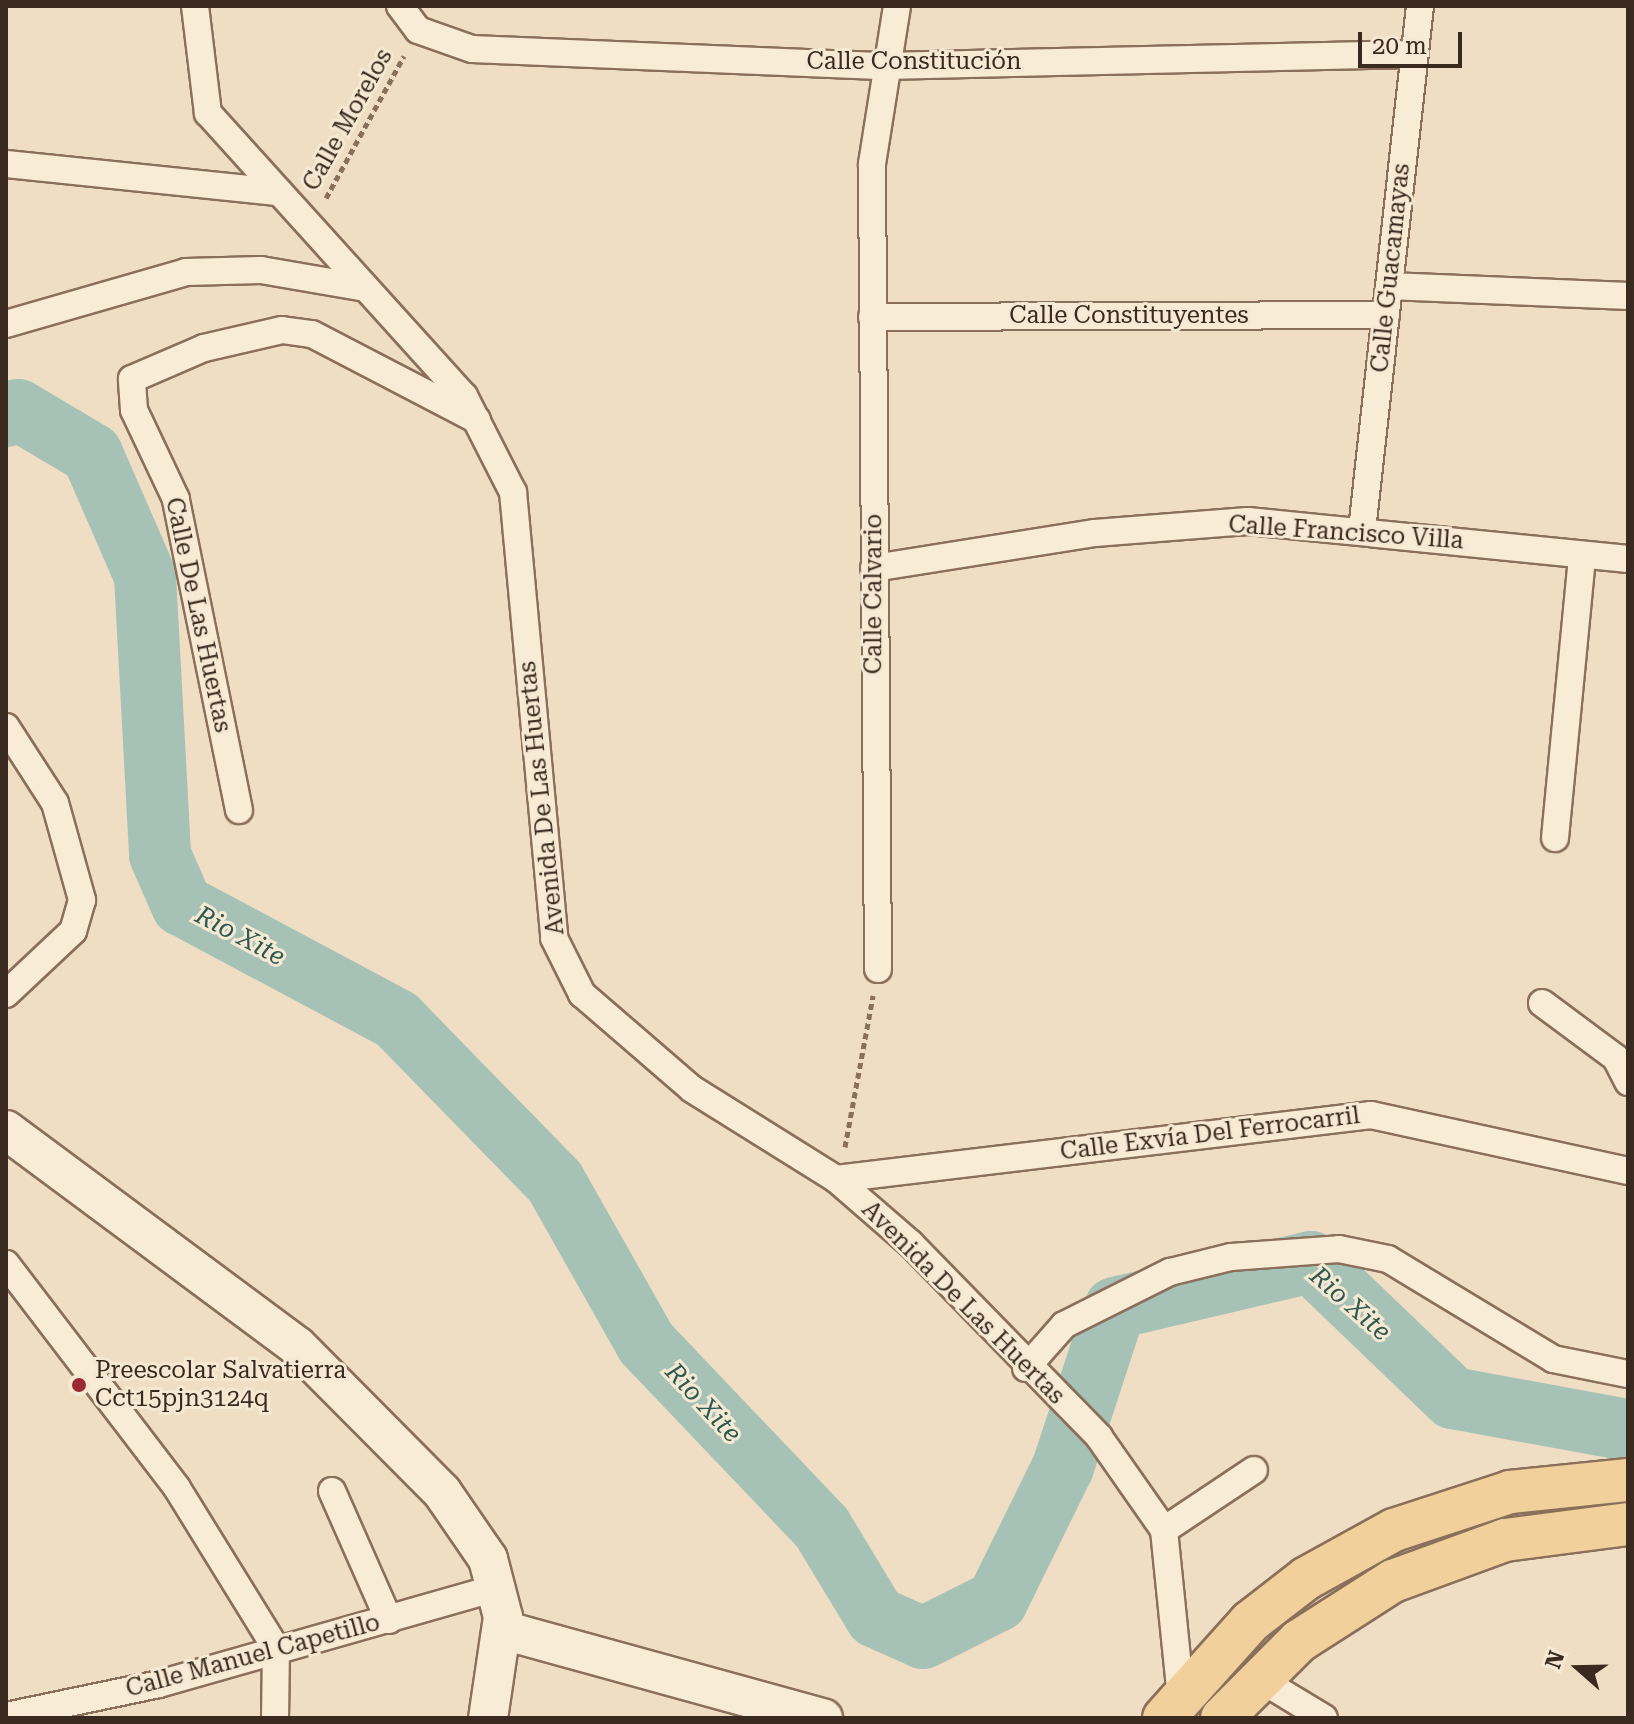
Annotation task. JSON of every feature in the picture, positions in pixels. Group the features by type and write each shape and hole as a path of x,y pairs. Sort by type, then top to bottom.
{"main road":[{"path":"1163,1711 1261,1613 1394,1530 1510,1492 1628,1480"},
{"path":"1222,1718 1258,1678 1336,1615 1448,1557 1505,1540 1628,1524"}],"street":[{"name":"Avenida De Las Huertas","path":"195,6 208,113 482,423 513,492 554,938 582,994 692,1089 836,1179 910,1243 1138,1483 1164,1530"},
{"path":"400,6 418,30"},
{"name":"Calle Calvario","path":"878,969 872,164 885,66 897,6"},
{"name":"Calle Guacamayas","path":"1362,530 1420,6"},
{"name":"Calle Constitución","path":"418,30 472,49 885,66 1414,54"},
{"path":"6,164 279,192"},
{"path":"6,324 186,272 261,270 365,288"},
{"path":"1390,286 1628,296"},
{"name":"Calle Constituyentes","path":"872,317 1386,315"},
{"name":"Calle De Las Huertas","path":"239,810 176,499 134,410 132,379 204,348 282,330 312,334 482,423"},
{"name":"Calle Francisco Villa","path":"874,568 1095,533 1248,521 1628,559"},
{"path":"1555,838 1582,556"},
{"path":"6,727 55,803 82,900 73,931 6,994"},
{"path":"1542,1003 1616,1058 1628,1082"},
{"name":"Calle Exvía Del Ferrocarril","path":"836,1179 1371,1115 1628,1171"},
{"path":"6,1131 297,1346 442,1492 488,1559 497,1588 503,1630 488,1718"},
{"path":"1026,1368 1064,1325 1170,1272 1231,1257 1339,1249 1388,1259 1553,1359 1628,1374"},
{"path":"6,1264 177,1488 276,1648 275,1718"},
{"path":"1163,1711 1164,1530 1254,1470"},
{"path":"332,1491 389,1620"},
{"name":"Calle Manuel Capetillo","path":"6,1716 159,1684 276,1648 389,1620 497,1588"},
{"path":"503,1630 823,1718"},
{"path":"1258,1678 1324,1718"}],"path":[{"name":"Calle Morelos","path":"310,227 418,30"},
{"path":"836,1179 878,969"}],"waterway":[{"name":"Rio Xite","path":"6,416 18,410 92,454 145,576 160,855 182,905 397,1020 555,1182 646,1343 822,1528 876,1617 923,1638 997,1601 1063,1467 1115,1308 1311,1262 1453,1398 1628,1430"}],"place":[{"name":"Preescolar Salvatierra Cct15pjn3124q","path":"79,1385"}]}
